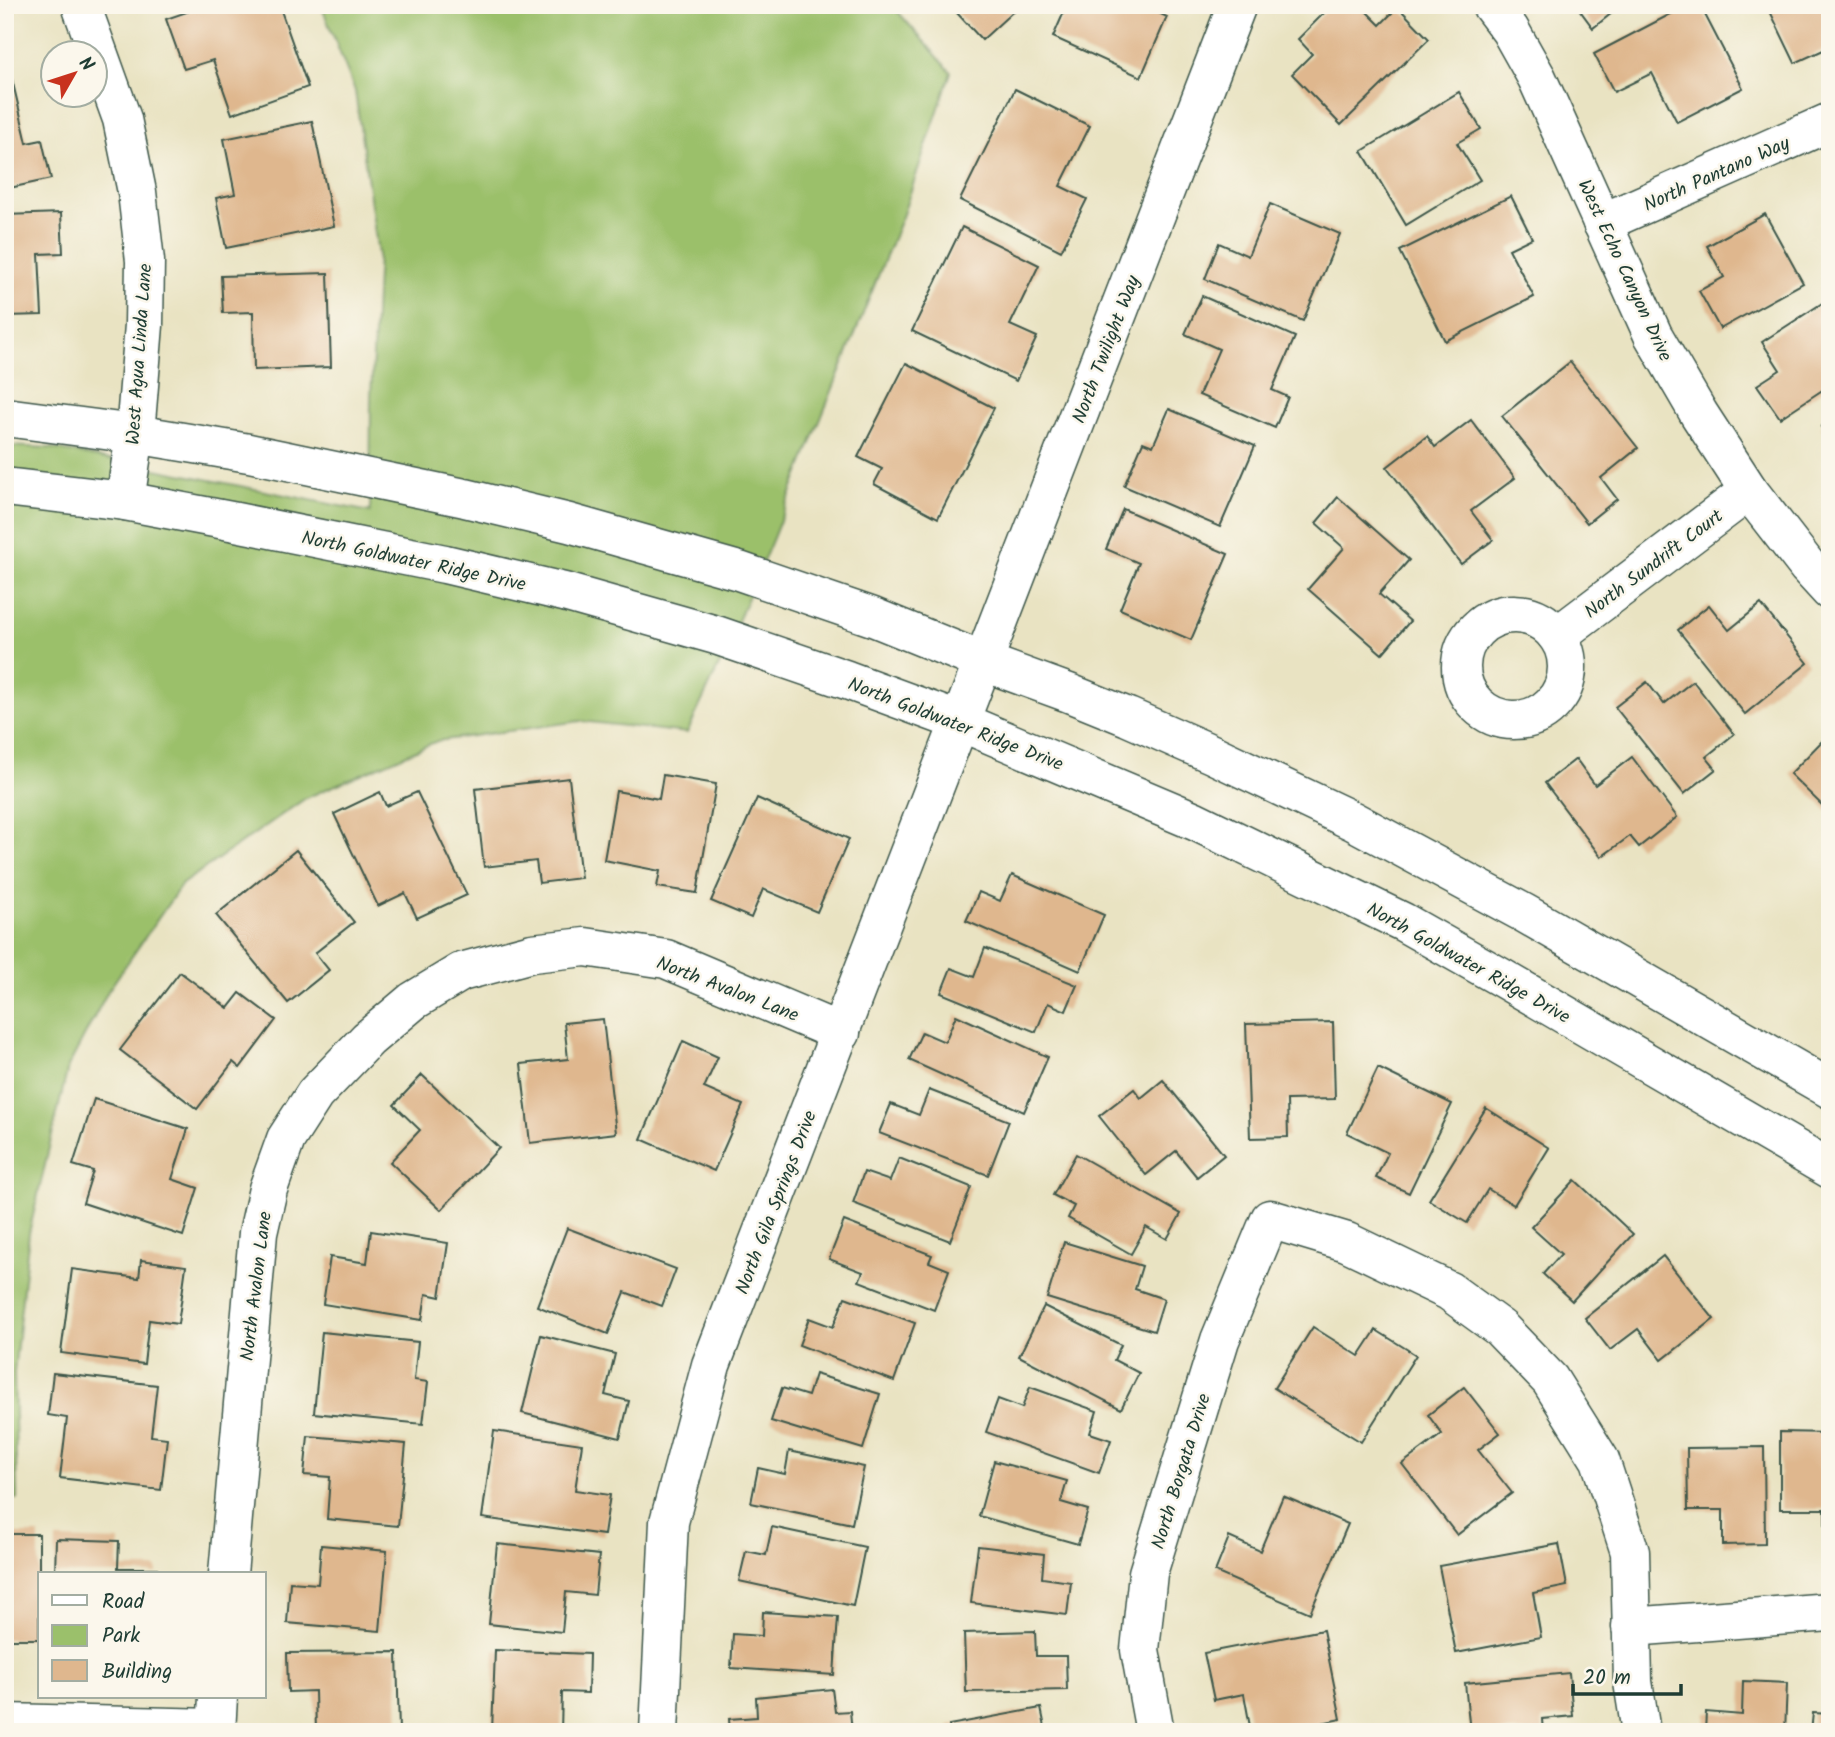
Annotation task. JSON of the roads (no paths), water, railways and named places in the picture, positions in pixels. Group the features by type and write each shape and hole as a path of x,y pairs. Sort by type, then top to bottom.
{"street":[{"name":"West Agua Linda Lane","path":"81,5 122,119 137,192 145,261 144,326 135,434 125,501"},
{"name":"North Twilight Way","path":"972,692 1237,5"},
{"name":"West Echo Canyon Drive","path":"1491,5 1510,30 1537,78 1653,335 1699,414 1749,491 1830,591"},
{"name":"North Pantano Way","path":"1602,223 1830,122"},
{"name":"North Goldwater Ridge Drive","path":"5,417 135,434 249,453 465,498 620,537 739,571 873,617 972,692 1195,821 1403,922 1830,1169"},
{"name":"North Goldwater Ridge Drive","path":"5,487 125,501 445,564 564,593 716,635 847,680 972,692 1069,693 1212,754 1353,821 1524,912 1830,1089"},
{"name":"North Sundrift Court","path":"1557,636 1749,491"},
{"name":"North Gila Springs Drive","path":"659,1732 669,1522 711,1365 972,692"},
{"name":"North Avalon Lane","path":"229,1572 258,1233 268,1189 286,1139 315,1094 368,1039 413,1001 461,972 532,953 584,947 666,959 841,1033"},
{"name":"North Borgata Drive","path":"1154,1732 1140,1650 1148,1573 1220,1340 1269,1220 1347,1242 1450,1291 1500,1328 1550,1380 1600,1460 1630,1552 1631,1627"},
{"path":"1641,1732 1633,1682 1631,1627 1830,1612"},
{"path":"5,1723 217,1719"}]}
